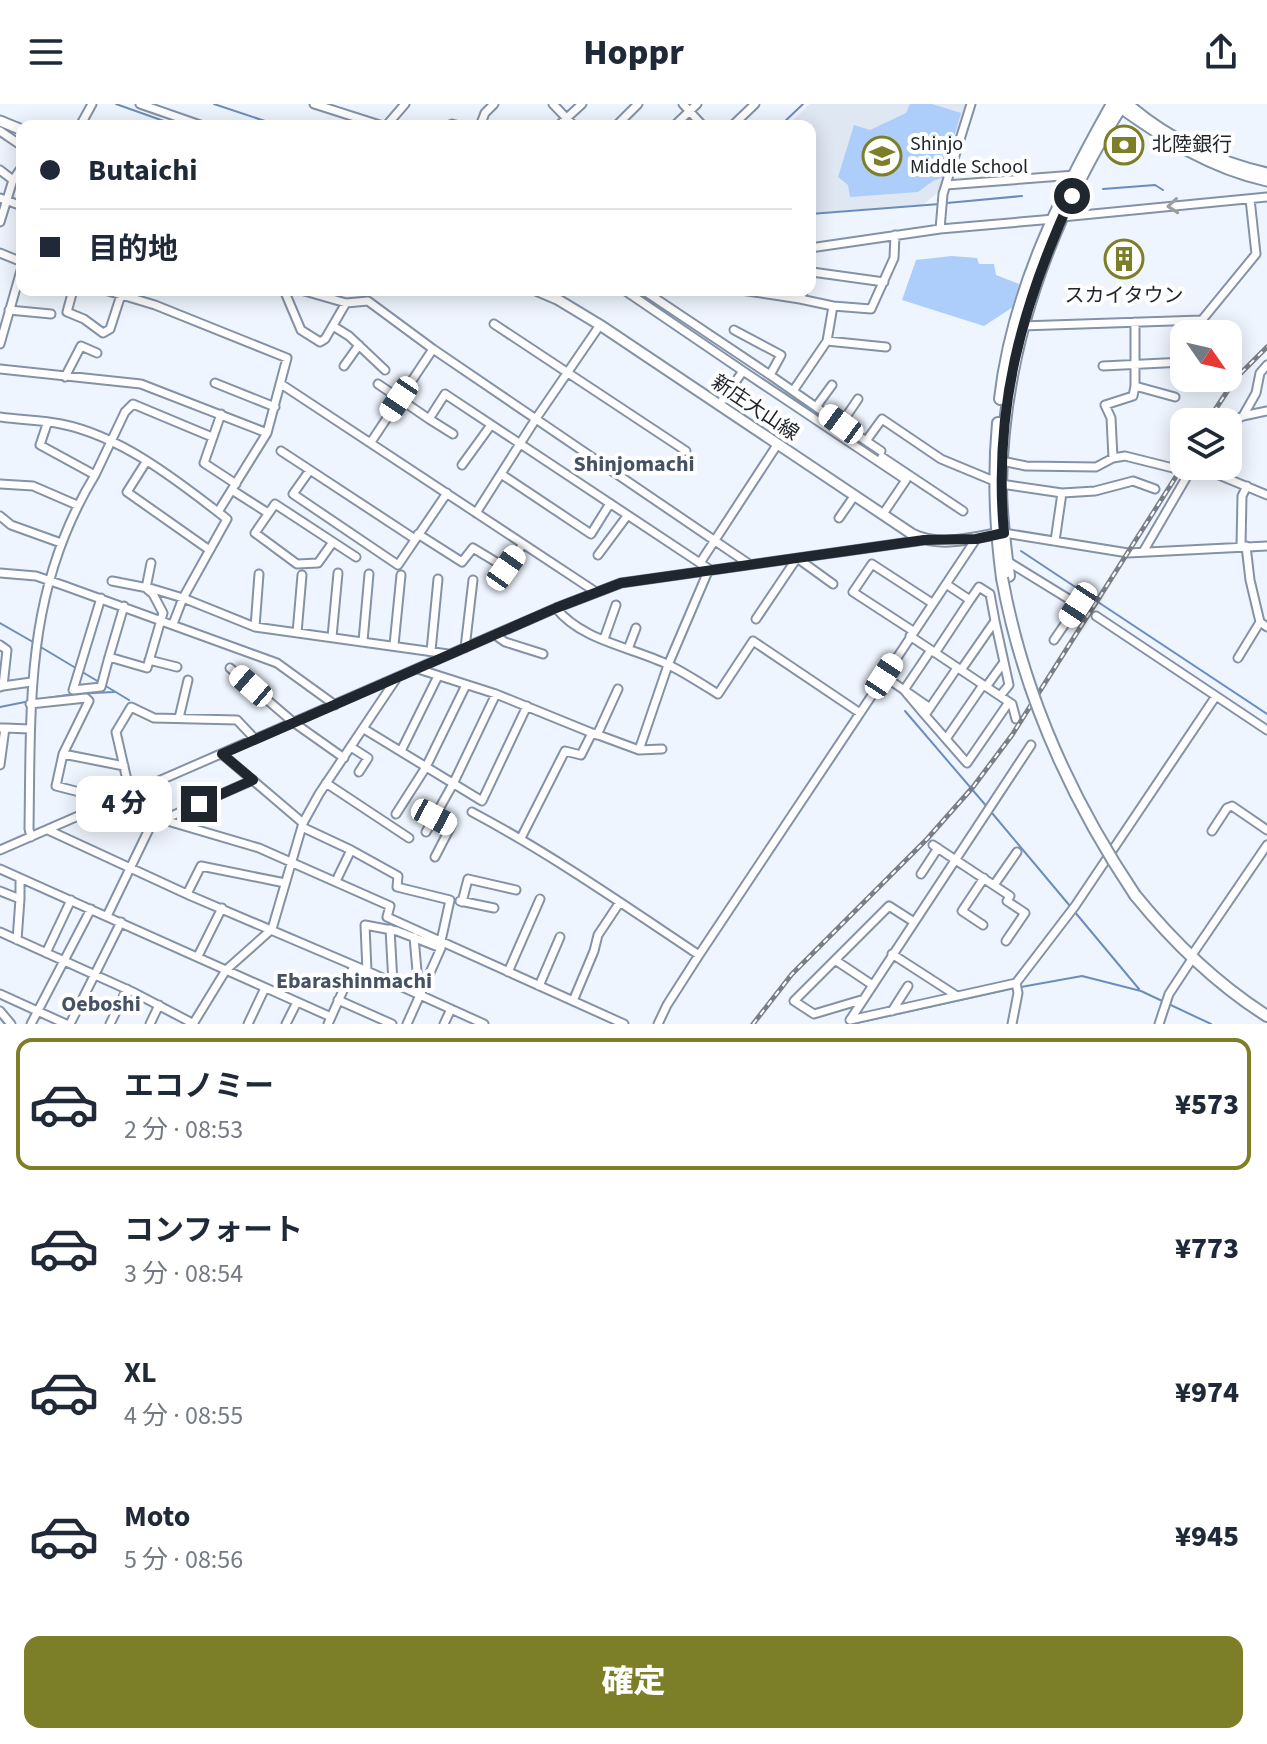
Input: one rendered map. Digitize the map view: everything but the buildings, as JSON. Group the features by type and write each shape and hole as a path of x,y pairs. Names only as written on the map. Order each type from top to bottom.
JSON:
{"highway":[{"path":"1120,105 1077,175 1058,218 1018,323 1003,379 997,483 1005,577 1021,662 1052,747 1099,836 1138,893 1193,955 1231,992 1267,1016"},
{"path":"997,483 1018,323"},
{"path":"1000,533 1007,561 1005,577"},
{"path":"1193,955 1267,1009"}],"main road":[{"path":"1120,105 1202,152 1267,173"},
{"path":"1120,105 1176,146 1203,160 1267,181"},
{"name":"新庄大山線","path":"550,296 600,325 924,540"},
{"path":"924,540 976,539 1000,533"}],"street":[{"path":"140,104 186,120"},
{"path":"314,104 366,120"},
{"path":"390,120 405,104"},
{"path":"482,120 494,104"},
{"path":"553,104 567,118"},
{"path":"565,120 582,104"},
{"path":"624,120 638,104"},
{"path":"683,104 698,120"},
{"path":"680,120 697,104"},
{"path":"738,120 755,104"},
{"path":"940,229 946,185 971,104"},
{"path":"0,170 13,180"},
{"path":"946,185 1077,175"},
{"path":"0,222 5,198 16,176"},
{"path":"0,190 5,198"},
{"path":"816,247 940,229 1267,197"},
{"path":"1018,323 1060,321 1066,325 1202,320 1256,254 1250,199"},
{"path":"780,296 833,306 871,309 894,258 895,235"},
{"path":"816,273 884,282"},
{"path":"0,344 16,286"},
{"path":"71,296 67,312 84,319 103,333 110,329 121,296"},
{"path":"124,296 187,317 287,358 267,433 218,512"},
{"path":"287,296 301,330 320,342 325,339 346,303"},
{"path":"322,296 346,303 368,301 433,349 749,564"},
{"path":"633,296 906,480 915,479"},
{"path":"652,296 866,441 963,511"},
{"path":"0,302 10,308 51,314"},
{"path":"793,391 827,341 833,306"},
{"path":"1113,458 1111,418 1105,405 1133,396 1135,322"},
{"path":"494,324 686,451"},
{"path":"476,513 600,325"},
{"path":"333,326 385,370"},
{"path":"734,330 781,355 770,375"},
{"path":"827,341 886,347"},
{"path":"344,366 359,345"},
{"path":"65,377 81,346 97,353"},
{"path":"371,442 433,349"},
{"path":"1103,366 1170,363"},
{"path":"1243,416 1256,393 1260,373 1267,365"},
{"path":"0,369 141,384 267,433"},
{"path":"719,405 743,371"},
{"path":"215,383 275,407"},
{"path":"281,384 596,592"},
{"path":"378,384 453,434"},
{"path":"816,407 832,385"},
{"path":"1135,386 1175,397"},
{"path":"429,419 445,394 709,569"},
{"path":"841,424 858,399"},
{"path":"31,837 30,704 36,639 48,580 77,505 125,412 133,404 212,437"},
{"path":"1243,416 1267,411"},
{"path":"221,414 204,463 268,513"},
{"path":"0,417 61,424 112,441 227,519 208,549 173,624"},
{"path":"866,441 882,419 941,459 965,472 997,483 1062,493 1095,491 1133,481 1155,489"},
{"path":"47,424 40,445 95,475"},
{"path":"462,465 491,425"},
{"path":"700,563 777,445"},
{"path":"281,451 416,537 462,562 473,548 506,568 523,544"},
{"path":"1002,461 1026,466 1096,467 1125,456 1170,465"},
{"path":"146,462 127,492 208,549"},
{"path":"310,470 293,494 398,565 447,493"},
{"path":"501,474 591,534 609,505"},
{"path":"883,514 906,480"},
{"path":"1143,552 1185,480"},
{"path":"1232,480 1267,495"},
{"path":"0,484 33,486 77,505"},
{"path":"1238,658 1263,625 1243,546 1242,496 1247,486"},
{"path":"1055,541 1062,493"},
{"path":"839,518 855,495"},
{"path":"333,542 318,563 297,564 255,533 275,504 356,557"},
{"path":"0,516 11,525 61,543"},
{"path":"598,555 627,516"},
{"path":"1000,533 1119,552 1267,546"},
{"path":"658,1024 699,955 976,539"},
{"path":"0,850 556,608 621,583 924,540"},
{"path":"876,548 876,557 853,592 933,652 1009,702 1016,719"},
{"path":"797,558 833,584"},
{"path":"756,619 797,558"},
{"path":"1007,561 1081,607 1054,640"},
{"path":"146,588 151,563"},
{"path":"872,564 932,603"},
{"path":"639,750 668,665 709,569"},
{"path":"0,573 36,576 277,663 335,705"},
{"path":"332,637 338,573"},
{"path":"255,627 259,574"},
{"path":"363,641 369,574"},
{"path":"297,633 302,575"},
{"path":"394,645 401,575"},
{"path":"431,651 438,579"},
{"path":"465,648 473,580"},
{"path":"112,581 183,598 255,627 450,654"},
{"path":"946,584 970,600"},
{"path":"904,690 979,587 990,594 1009,685 1000,696"},
{"path":"109,657 147,668 163,613 158,601 146,588"},
{"path":"101,598 73,690 101,687 124,606"},
{"path":"604,639 616,605"},
{"path":"556,608 566,621 668,665 718,694 753,641 860,713"},
{"path":"1096,616 1267,730"},
{"path":"927,711 995,621"},
{"path":"628,649 636,628"},
{"path":"495,635 505,642 543,654"},
{"path":"0,645 7,650 1,686 31,682"},
{"path":"149,660 177,667"},
{"path":"946,739 1004,662"},
{"path":"230,668 293,722 344,758"},
{"path":"418,669 496,694 639,750 662,749"},
{"path":"401,751 438,676"},
{"path":"884,676 927,711 967,763 1009,702"},
{"path":"0,932 127,989 194,1024 226,970 272,929 302,825 326,783 397,677"},
{"path":"179,718 188,680"},
{"path":"396,814 426,767 466,685"},
{"path":"521,838 565,751 581,755 618,689"},
{"path":"426,832 496,694"},
{"path":"849,1022 1016,983 1075,906 1216,696"},
{"path":"30,704 86,698 89,701 63,754 56,786 99,797 104,806"},
{"path":"364,729 482,801 527,706"},
{"path":"130,793 116,732 131,707 154,718 237,720 255,739"},
{"path":"0,765 2,728 30,729"},
{"path":"849,1022 871,984 1031,745"},
{"path":"351,747 368,758 359,772"},
{"path":"63,754 124,766"},
{"path":"222,754 302,825 398,876 397,887 494,908"},
{"path":"107,916 151,825 253,780"},
{"path":"326,783 409,838"},
{"path":"1212,831 1227,808 1232,806 1267,830"},
{"path":"472,812 521,838 699,955"},
{"path":"434,817 451,826 435,857"},
{"path":"164,820 230,838 291,861 390,906 387,917 442,944 624,1024"},
{"path":"47,830 484,1024"},
{"path":"1160,1020 1169,994 1267,845"},
{"path":"921,874 936,846 1010,896 1007,901 1025,913 1006,941"},
{"path":"336,881 351,850"},
{"path":"994,885 1017,852"},
{"path":"187,894 201,866 285,883"},
{"path":"0,869 198,956 329,1020 354,966"},
{"path":"17,940 20,878"},
{"path":"983,925 962,911 984,878"},
{"path":"462,902 468,879 516,890"},
{"path":"0,891 20,899"},
{"path":"508,972 540,899"},
{"path":"46,953 71,900"},
{"path":"407,1024 442,944 450,900"},
{"path":"573,1001 598,935 620,902"},
{"path":"861,1000 814,1014 794,1001 889,906 914,922"},
{"path":"198,956 222,908"},
{"path":"31,1024 91,909"},
{"path":"0,994 68,1024 121,922"},
{"path":"367,971 365,925 442,944"},
{"path":"390,929 393,983"},
{"path":"414,937 419,996"},
{"path":"539,986 560,937"},
{"path":"892,954 957,996"},
{"path":"835,960 871,984"},
{"path":"1012,1024 1018,993 1016,983"},
{"path":"892,1011 908,986"},
{"path":"248,1024 265,988"},
{"path":"110,1024 127,989"},
{"path":"338,1000 392,1024"},
{"path":"286,1024 297,1002"},
{"path":"150,1024 159,1005"},
{"path":"444,1024 451,1009"},
{"path":"0,1011 11,1024"}],"shaded area":[{"name":"Shinjo Middle School","path":"810,104 970,104 946,185 923,205 816,213 816,120 793,120"},
{"path":"910,104 932,104 961,113 942,178 918,192 850,197 848,185 838,177 854,125 870,130 906,113"},
{"path":"952,256 977,258 979,264 994,264 996,275 1019,284 1013,307 984,326 902,300 916,260"}],"waterway":[{"path":"116,104 161,120"},
{"path":"214,104 262,120"},
{"path":"786,120 803,104"},
{"path":"1103,189 1155,185 1163,190"},
{"path":"947,203 1022,196"},
{"path":"816,214 940,204"},
{"path":"1021,551 1267,714"},
{"path":"0,623 33,642"},
{"path":"39,646 99,682"},
{"path":"104,685 129,700"},
{"path":"36,700 114,692"},
{"path":"0,707 30,701"},
{"path":"905,711 988,808"},
{"path":"992,813 1070,906"},
{"path":"1074,911 1139,989"},
{"path":"1021,987 1082,976 1141,991 1211,1024"},
{"path":"852,1024 1015,988"},
{"path":"0,1018 5,1024"}],"railway":[{"path":"1216,408 1236,378 1267,347"},
{"path":"753,1024 792,974 927,839 973,787 1012,735 1174,480"}],"place":[{"name":"北陸銀行","path":"1124,145"},
{"name":"Shinjo Middle School","path":"882,156"},
{"name":"スカイタウン","path":"1124,259"}],"district":[{"name":"Shinjomachi","path":"634,464"},
{"name":"Ebarashinmachi","path":"354,981"},
{"name":"Oeboshi","path":"101,1004"}],"route":[{"path":"199,804 253,780 222,754 556,608 621,583 924,540 976,539 1004,533 1002,461 1013,361 1029,298 1072,196"}]}
